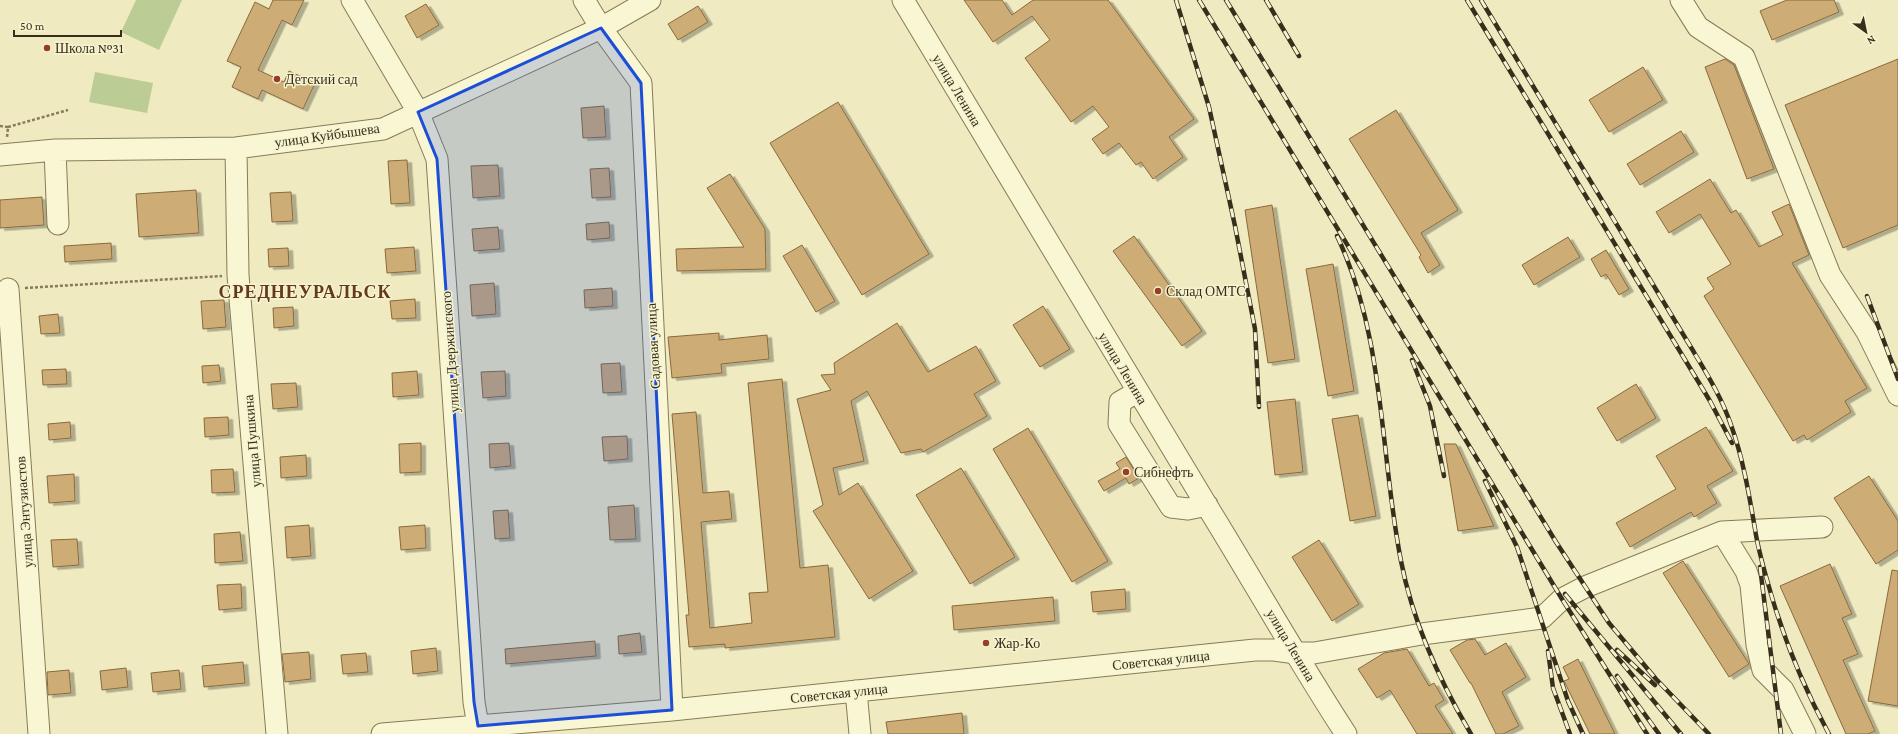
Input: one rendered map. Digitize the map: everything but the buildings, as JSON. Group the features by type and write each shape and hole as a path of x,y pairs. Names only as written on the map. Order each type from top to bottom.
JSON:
{"street":[{"name":"улица Дзержинского","path":"352,0 418,112 437,159 474,702 478,726"},
{"name":"Садовая улица","path":"584,0 601,28 641,82 672,710"},
{"name":"улица Куйбышева","path":"0,155 54,150 236,148 383,129 601,28 650,0"},
{"name":"улица Ленина","path":"903,0 1137,392 1346,734"},
{"path":"1681,0 1698,28 1744,57 1830,275 1868,332 1898,395"},
{"name":"улица Пушкина","path":"236,148 238,275 278,734"},
{"path":"54,150 58,224"},
{"name":"улица Энтузиастов","path":"8,289 39,734"},
{"path":"1137,392 1120,402 1119,424 1171,507 1188,510 1207,505"},
{"name":"Советская улица","path":"382,734 672,710 1255,650 1274,650 1296,653 1330,651 1422,634 1542,618 1562,599 1572,593 1722,532 1822,527"},
{"path":"1722,532 1746,570 1751,585 1756,644 1764,670 1784,690 1805,734"},
{"path":"856,691 860,734"}],"path":[{"path":"8,127 68,110"},
{"path":"8,289 238,275"}],"highlighted area":[{"path":"601,28 641,83 672,710 478,726 474,702 437,159 418,112"}],"green space":[{"path":"136,0 182,0 159,50 121,32"},
{"path":"95,72 153,83 147,113 89,102"}],"railway":[{"path":"1176,0 1209,107 1235,226 1255,329 1259,407"},
{"path":"1199,0 1562,599 1647,734"},
{"path":"1226,0 1556,542 1609,623 1656,679 1709,734"},
{"path":"1266,0 1299,56"},
{"path":"1467,0 1710,401 1732,443"},
{"path":"1481,0 1714,386 1731,425 1739,450 1748,489 1756,537 1766,578 1777,612 1796,666 1829,734"},
{"path":"1337,236 1353,274 1373,355 1394,521 1401,561 1412,607 1438,672 1471,734"},
{"path":"1867,296 1898,379"},
{"path":"1412,360 1430,406 1444,476"},
{"path":"1485,481 1517,547 1568,701 1583,734"},
{"path":"1760,567 1781,734"},
{"path":"1565,594 1681,734"},
{"path":"1617,650 1655,685"},
{"path":"1548,651 1553,688 1570,734"},
{"path":"1617,676 1659,734"}],"place":[{"name":"Школа №31","path":"47,48"},
{"name":"Детский сад","path":"277,79"},
{"name":"Склад ОМТС","path":"1158,291"},
{"name":"Сибнефть","path":"1126,472"},
{"name":"Жар-Ко","path":"986,643"}],"district":[{"name":"СРЕДНЕУРАЛЬСК","path":"305,292"}]}
